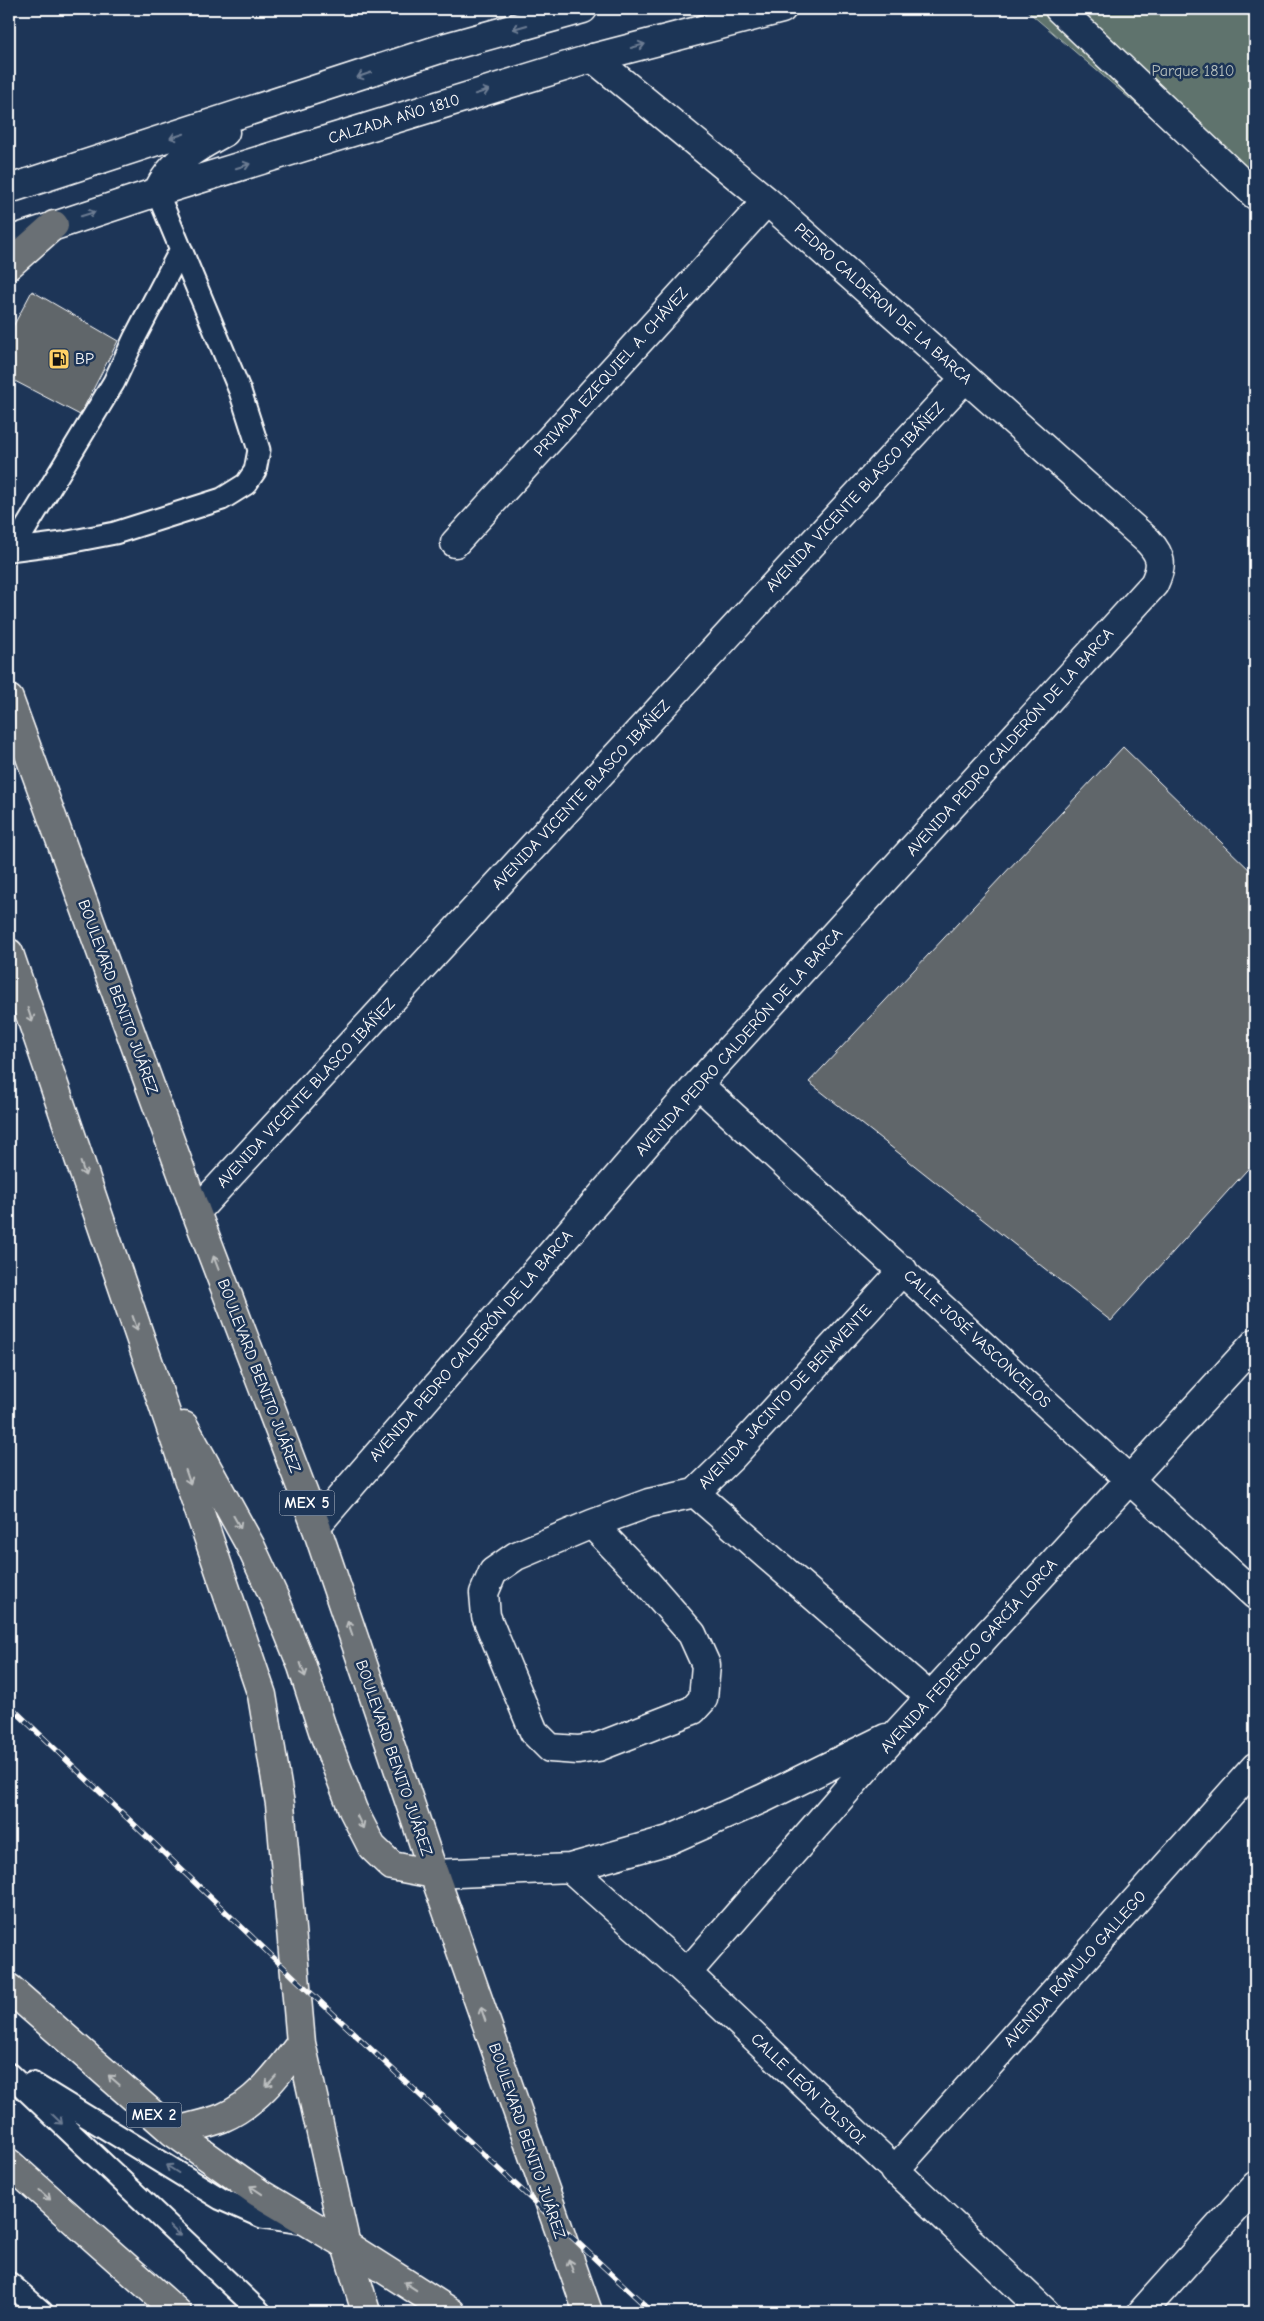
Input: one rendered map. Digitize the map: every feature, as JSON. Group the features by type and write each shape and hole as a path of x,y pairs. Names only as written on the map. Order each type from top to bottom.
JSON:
{"main road":[{"path":"9,265 54,225"},
{"name":"BOULEVARD BENITO JUÁREZ","path":"9,699 196,1212 316,1526 434,1874 588,2312"},
{"path":"9,952 262,1695 280,1804 301,2043 346,2244 366,2312"},
{"path":"147,1356 250,1545 299,1658 353,1810 372,1847 392,1866 434,1874"},
{"name":"MEX 2","path":"9,1988 173,2132 259,2192 346,2244 451,2312"},
{"path":"173,2132 223,2118 246,2103 269,2085 301,2043"},
{"path":"9,2163 176,2312"}],"street":[{"path":"9,189 280,103 443,48 583,9"},
{"name":"CALZADA AÑO 1810","path":"9,241 157,192 593,58 782,9"},
{"path":"1058,9 1255,195"},
{"name":"PEDRO CALDERON DE LA BARCA","path":"593,58 767,201 1148,541 1158,552 1161,561"},
{"path":"157,192 166,175 176,163 201,145 280,103"},
{"name":"PRIVADA EZEQUIEL A. CHÁVEZ","path":"455,543 767,201"},
{"name":"AVENIDA VICENTE BLASCO IBÁÑEZ","path":"196,1212 966,378"},
{"name":"AVENIDA PEDRO CALDERÓN DE LA BARCA","path":"316,1526 698,1084 1154,584 1161,561"},
{"name":"CALLE JOSÉ VASCONCELOS","path":"698,1084 904,1270 1255,1595"},
{"name":"AVENIDA JACINTO DE BENAVENTE","path":"904,1270 731,1458 695,1493 930,1698"},
{"name":"AVENIDA FEDERICO GARCÍA LORCA","path":"687,1974 897,1733 1255,1343"},
{"path":"592,1524 637,1571 692,1634 706,1665 703,1699 693,1710 598,1747 578,1750 550,1748 534,1732 486,1616 484,1593 492,1572 516,1556 592,1524 649,1503 695,1493"},
{"path":"434,1874 570,1868 668,1840 764,1798 897,1733"},
{"name":"AVENIDA RÓMULO GALLEGO","path":"894,2171 1255,1767"},
{"name":"CALLE LEÓN TOLSTOI","path":"570,1868 687,1974 1045,2312"},
{"path":"1142,2312 1255,2186"}],"lane":[{"path":"11,550 62,543 115,532 222,499 246,484 255,471 259,450 240,390 157,192"},
{"path":"11,550 114,382 135,337 181,250"},
{"path":"9,2069 221,2199 262,2217 313,2224"},
{"path":"9,2074 260,2312"},
{"path":"9,2283 42,2312"}],"green space":[{"name":"Parque 1810","path":"1025,9 1255,9 1255,206"}],"building":[{"name":"BP","path":"32,291 118,341 80,415 9,378 9,334"},
{"path":"1123,747 1255,875 1255,1161 1111,1321 809,1082"}],"railway":[{"path":"9,1705 297,1980 652,2312"}],"place":[{"name":"BP","path":"59,359"}]}
